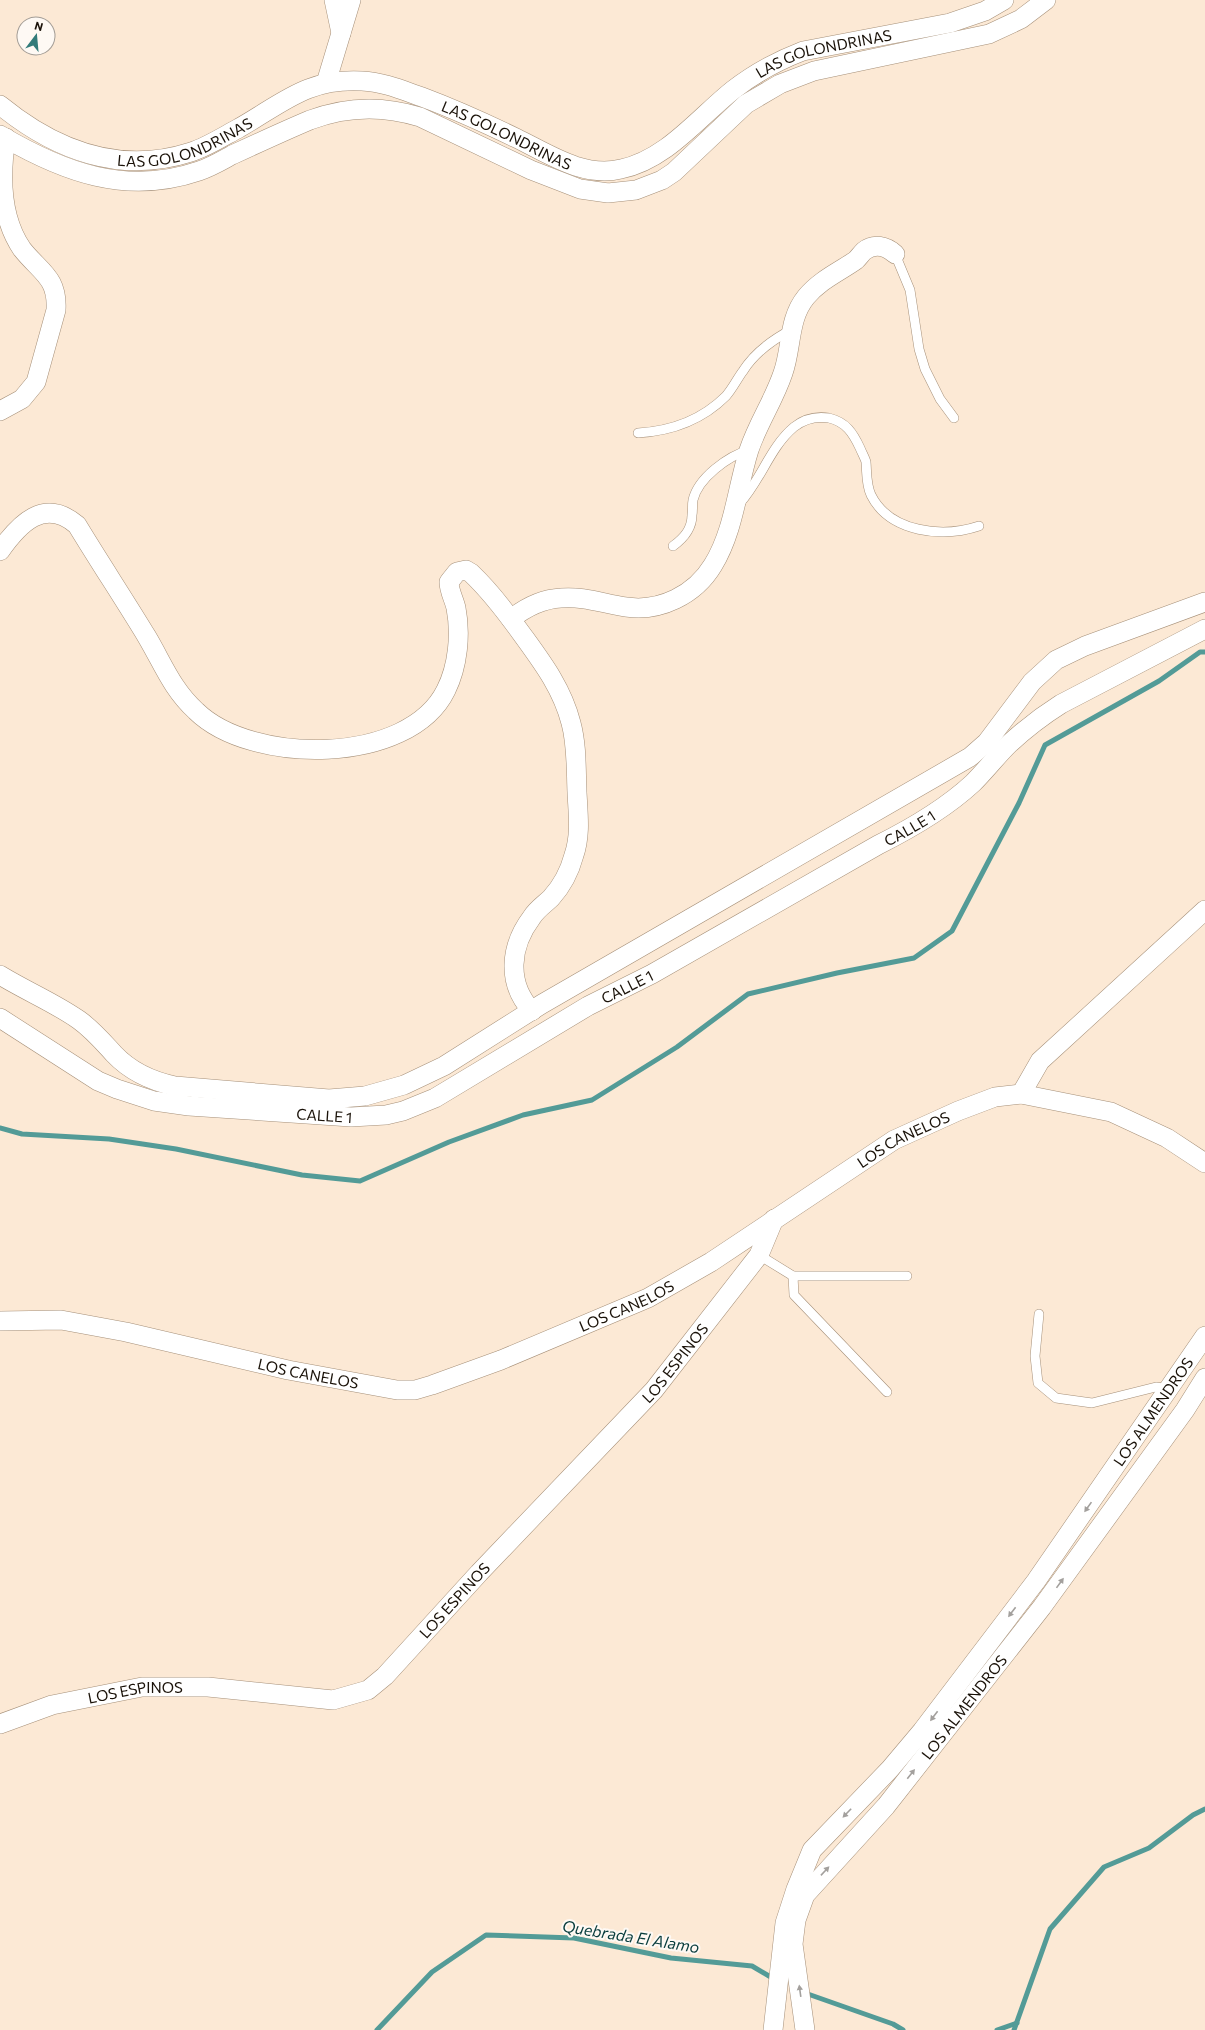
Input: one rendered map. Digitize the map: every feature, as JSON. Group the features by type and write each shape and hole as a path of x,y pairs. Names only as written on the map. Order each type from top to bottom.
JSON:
{"street":[{"path":"334,0 341,34"},
{"path":"326,83 351,0"},
{"name":"LAS GOLONDRINAS","path":"0,105 37,133 70,148 106,157 152,159 193,152 238,129 301,90 326,83 362,81 400,89 462,112 572,165 590,170 608,171 633,166 665,149 749,78 785,58 803,51 956,22 985,11 1004,0"},
{"path":"0,411 22,399 36,382 54,318 57,301 52,283 47,274 22,249 11,232 4,214 1,201 0,171 3,137 39,156 79,172 113,180 148,182 166,180 200,171 326,114 349,109 376,108 420,117 531,170 580,189 608,193 622,192 650,186 674,172 746,104 780,84 814,71 989,34 1021,19 1046,0"},
{"path":"511,619 538,603 560,598 583,598 627,607 640,608 664,604 675,600 697,585 714,564 734,510 749,450 783,373 788,357 794,320 802,303 824,280 858,258 869,248 880,246 886,247 895,254"},
{"path":"0,552 20,526 33,516 49,513 57,514 71,520 77,525 130,609 169,678 189,704 208,722 235,737 265,744 328,749 360,746 379,741 406,730 425,718 434,709 444,693 455,662 457,647 457,617 449,586 450,578 461,570 471,573 511,619 547,668 566,705 575,744 579,813 578,838 569,870 552,898 532,916 519,940 516,952 514,970 516,986 520,995 532,1011"},
{"path":"0,975 79,1020 124,1063 146,1077 175,1086 329,1099 366,1096 404,1085 444,1066 532,1011 970,757 987,742 1032,682 1061,658 1085,646 1205,602"},
{"name":"CALLE 1","path":"0,1018 98,1080 117,1090 154,1101 189,1106 351,1117 374,1116 403,1111 440,1096 588,1006 652,974 929,817 967,788 1008,746 1042,716 1061,704 1205,629"},
{"path":"1021,1094 1040,1062 1205,910"},
{"name":"LOS CANELOS","path":"0,1321 60,1320 126,1332 296,1371 397,1390 415,1390 500,1360 648,1298 711,1262 894,1140 958,1111 995,1097 1021,1094 1111,1112 1166,1138 1205,1163"},
{"name":"LOS ESPINOS","path":"0,1724 52,1705 142,1687 208,1687 333,1700 368,1690 385,1676 479,1573 654,1390 759,1255 774,1219"},
{"name":"LOS ALMENDROS","path":"805,2030 793,1944 795,1908 812,1850 890,1769 922,1731 1036,1581 1205,1336"},
{"name":"LOS ALMENDROS","path":"773,2030 785,1923 805,1895 886,1806 1042,1607 1184,1410 1205,1378"},
{"path":"1102,1487 1122,1496"}],"lane":[{"path":"895,254 910,290 919,349 925,369 940,399 954,418"},
{"path":"638,433 665,430 691,421 704,414 726,396 751,360 761,349 792,330"},
{"path":"734,510 745,497 776,447 789,432 795,426 809,419 824,418 841,423 853,434 866,462 865,473 871,495 877,504 890,517 907,526 932,532 956,532 979,526"},
{"path":"673,546 688,530 692,515 693,499 700,485 729,458 749,450"},
{"path":"759,1255 793,1276 907,1276"},
{"path":"793,1276 794,1295 887,1392"},
{"path":"1039,1314 1035,1356 1038,1383 1056,1398 1092,1403 1156,1387 1169,1389"}],"waterway":[{"path":"0,1128 22,1134 109,1139 176,1149 302,1175 360,1181 449,1142 523,1115 592,1100 677,1047 748,994 837,973 914,958 952,931 1019,803 1045,745 1159,681 1200,652 1205,652"},
{"path":"1014,2030 1050,1929 1104,1867 1149,1848 1193,1815 1205,1809"},
{"name":"Quebrada El Alamo","path":"377,2030 432,1972 486,1935 574,1938 671,1958 752,1966 774,1979"},
{"name":"Quebrada El Alamo","path":"805,1993 893,2024 903,2030"},
{"name":"Quebrada El Alamo","path":"997,2030 1017,2023"}]}
